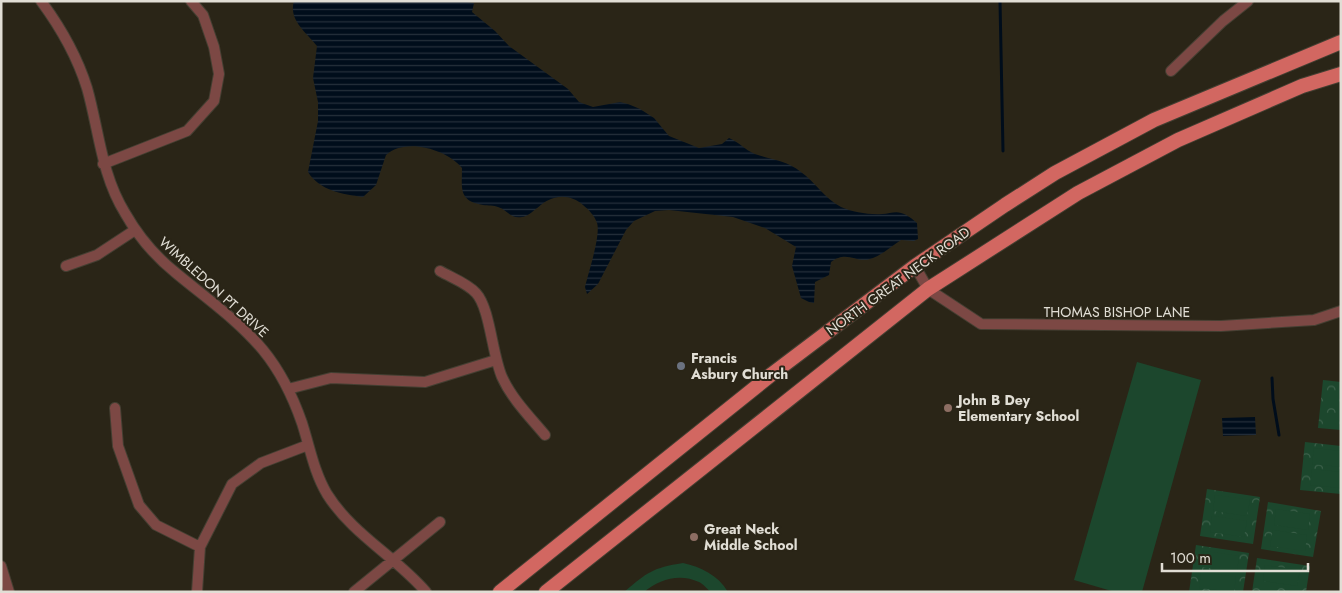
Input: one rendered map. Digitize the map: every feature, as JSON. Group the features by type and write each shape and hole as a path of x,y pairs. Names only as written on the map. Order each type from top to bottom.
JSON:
{"main road":[{"name":"NORTH GREAT NECK ROAD","path":"500,592 772,374 915,266 1055,173 1154,120 1341,42"},
{"name":"NORTH GREAT NECK ROAD","path":"546,592 928,289 1078,192 1178,140 1302,86 1341,74"}],"street":[{"name":"WIMBLEDON PT DRIVE","path":"41,1 60,27 79,66 87,89 103,164 112,189 135,230 157,256 251,336 274,365 288,389 302,424 320,481 339,511 426,592"},
{"path":"103,164 187,131 214,101 219,74 214,47 203,15 191,1"},
{"path":"1171,72 1223,21 1248,1"},
{"path":"66,266 98,255 135,230"},
{"name":"THOMAS BISHOP LANE","path":"915,266 928,289 980,324 989,325 1221,326 1314,320 1341,311"},
{"path":"440,271 469,287 482,301 496,360 503,378 513,396 545,435"},
{"path":"288,389 332,378 425,382 496,360"},
{"path":"115,408 118,446 139,505 156,526 200,547"},
{"path":"197,592 200,547 232,484 261,463 308,445"},
{"path":"354,592 440,522"},
{"path":"1,566 9,592"}],"green space":[{"path":"1137,362 1201,380 1142,592 1115,592 1074,580"},
{"path":"1323,380 1341,382 1341,430 1318,428"},
{"path":"1305,442 1341,446 1341,494 1300,490"},
{"path":"1314,448 1341,451 1341,467 1312,464"},
{"path":"1312,469 1341,472 1341,488 1310,485"},
{"path":"1207,489 1260,497 1253,544 1200,536"},
{"path":"1215,495 1250,500 1247,516 1213,511"},
{"path":"1268,502 1321,511 1313,557 1261,549"},
{"path":"1276,509 1310,514 1308,530 1274,525"},
{"path":"1212,516 1247,521 1244,537 1210,532"},
{"path":"1273,530 1307,535 1305,551 1270,546"},
{"path":"1196,545 1249,553 1243,592 1189,592"},
{"path":"1204,551 1239,556 1237,572 1202,567"},
{"path":"1257,558 1310,566 1306,592 1252,592"},
{"path":"683,563 714,576 728,592 712,592 692,579 677,578 663,581 644,592 624,592 657,569"},
{"path":"1265,565 1300,570 1297,586 1263,581"},
{"path":"1201,572 1236,577 1234,592 1199,588"}],"water":[{"path":"294,1 460,1 474,3 472,12 495,31 509,46 568,89 579,102 593,107 620,102 628,104 654,118 669,136 699,148 722,144 729,138 755,154 795,168 806,176 830,200 841,207 867,214 896,212 910,217 917,223 918,239 914,241 901,240 867,260 848,257 837,258 831,262 829,275 815,282 814,303 801,298 792,266 796,247 765,228 733,217 669,210 655,211 634,221 626,230 598,284 587,294 585,287 596,245 598,229 595,218 580,203 573,199 566,197 554,198 545,202 526,216 512,216 496,206 483,205 469,200 463,193 462,168 455,161 436,151 414,146 394,150 386,155 376,185 363,197 332,190 319,184 313,178 308,172 318,121 318,102 313,78 317,46 296,20 293,8"},
{"path":"1255,417 1256,435 1223,436 1222,418"}],"waterway":[{"path":"1000,1 1003,151"},
{"path":"1272,378 1273,399 1279,435"}],"place":[{"name":"Francis Asbury Church","path":"681,366"},
{"name":"John B Dey Elementary School","path":"948,408"},
{"name":"Great Neck Middle School","path":"694,537"}]}
